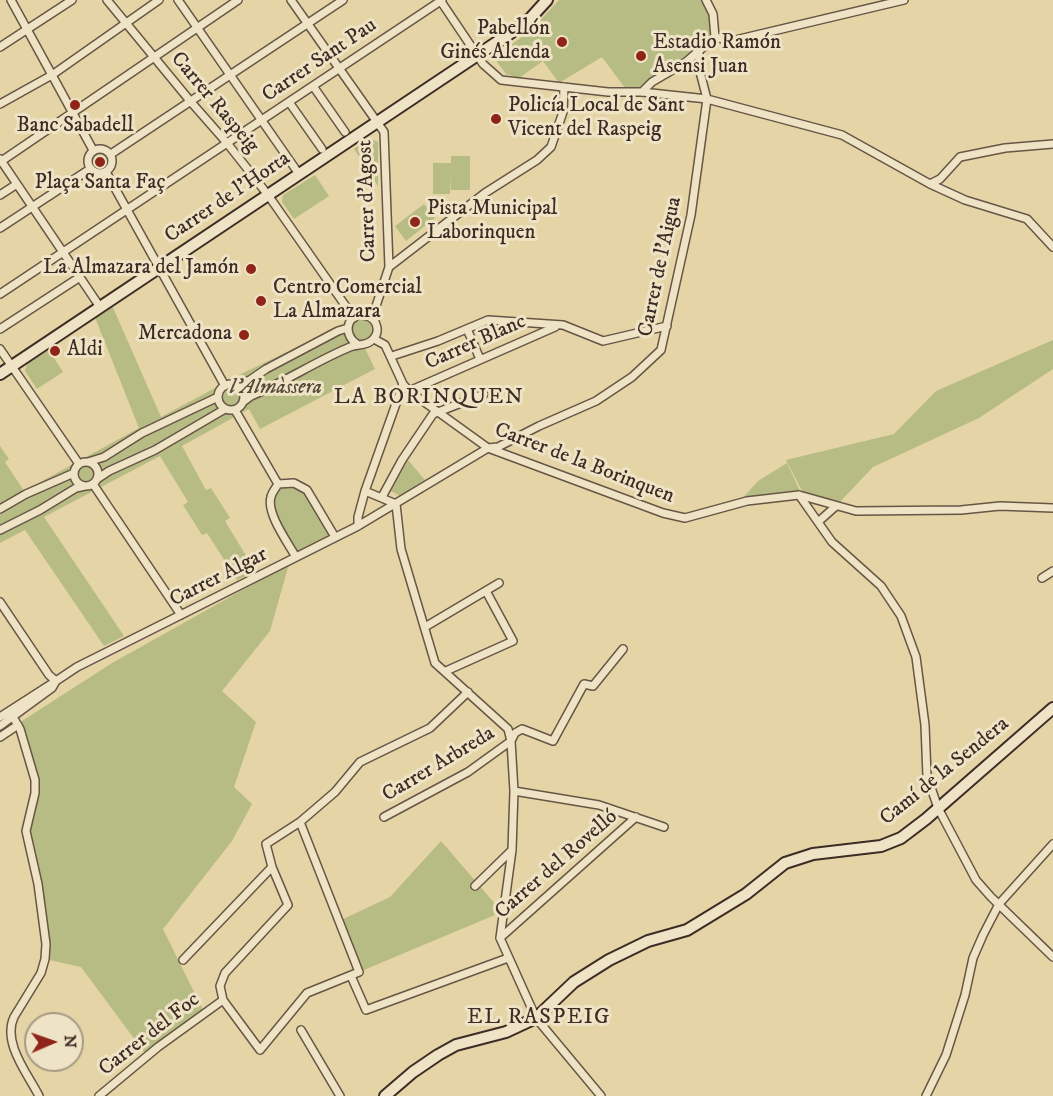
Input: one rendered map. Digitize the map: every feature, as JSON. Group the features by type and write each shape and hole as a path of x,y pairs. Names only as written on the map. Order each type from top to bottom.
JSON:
{"street":[{"path":"11,0 93,150"},
{"path":"0,47 72,0"},
{"name":"Carrer Raspeig","path":"107,0 227,142 268,195 354,318"},
{"path":"0,104 52,75 159,0"},
{"path":"178,0 299,174"},
{"path":"100,307 1,161 238,0"},
{"name":"Carrer d'Agost","path":"291,0 384,132 389,267 372,318"},
{"path":"111,154 343,0"},
{"path":"441,0 478,56 501,80 608,92 642,92 707,99 842,135 930,184 965,200 1027,219 1053,248"},
{"name":"Carrer Sant Pau","path":"0,294 441,0"},
{"name":"Carrer de l'Horta","path":"0,374 528,22 547,0"},
{"path":"706,0 713,14 715,38"},
{"path":"715,38 731,41 904,0"},
{"path":"642,92 652,82 699,52 715,38"},
{"path":"699,52 699,69 707,99"},
{"path":"313,86 345,132"},
{"path":"389,267 485,193 537,160 551,147 563,112 564,87"},
{"name":"Carrer de l'Aigua","path":"396,504 488,448 498,447 596,401 632,377 661,351 691,215 707,99"},
{"path":"289,102 322,149"},
{"path":"930,184 940,179 960,157 1005,148 1053,144"},
{"path":"101,148 111,154 111,166 106,172 97,173 90,169 88,159 93,150 101,148"},
{"path":"0,228 90,169"},
{"path":"106,172 225,386"},
{"path":"0,195 17,184"},
{"path":"0,328 80,277"},
{"path":"225,409 218,397 225,386 250,380 338,330 348,328 354,318 364,315 372,318 377,329 374,339 364,345 352,340 348,328"},
{"path":"392,356 488,320 563,325 603,341 667,326"},
{"name":"Carrer Blanc","path":"409,390 556,326"},
{"path":"467,329 480,359"},
{"name":"Carrer de la Borinquen","path":"374,339 385,345 403,384 409,390 488,448 663,513 685,518 747,501 800,495"},
{"path":"235,410 251,396 357,344"},
{"path":"0,350 79,464"},
{"path":"358,526 358,517 366,491 403,384"},
{"path":"235,385 242,389 243,402"},
{"path":"382,497 402,460 433,414 439,414 484,394"},
{"path":"0,509 36,489 74,473 79,464 96,461 148,430 218,397"},
{"path":"0,530 40,510 76,488 91,483 109,471 155,450 225,409 235,410"},
{"path":"235,410 278,484"},
{"path":"88,462 97,470 91,483"},
{"path":"74,473 79,483 91,483"},
{"path":"91,483 181,615"},
{"path":"278,484 294,483 307,490 335,537"},
{"path":"278,484 271,495 270,506 296,557"},
{"path":"366,491 396,504 401,549 435,663 508,729 512,741 514,791 512,850 500,938 536,1018 601,1096"},
{"path":"800,495 856,511 961,510 1000,506 1053,508"},
{"path":"800,495 832,542 881,586 901,616 916,657 925,725 927,776 938,808 976,880 1053,957"},
{"name":"Carrer Algar","path":"0,717 77,668 358,526 396,504"},
{"path":"818,522 836,506"},
{"path":"1042,578 1053,571"},
{"path":"425,627 499,583"},
{"path":"446,671 513,641 486,591"},
{"path":"0,602 49,675 56,681"},
{"name":"Carrer Arbreda","path":"384,817 468,772 512,741 515,734 522,729 553,741 584,684 593,686 623,650"},
{"name":"Carrer Algar","path":"0,726 52,688 56,681"},
{"path":"300,822 359,972 307,993 260,1050 223,1000 220,986 225,973 288,905 272,867 266,844 300,822 335,792 360,762 430,728 468,692"},
{"name":"Camí de la Sendera","path":"385,1096 412,1072 456,1045 506,1032 536,1018 574,982 609,960 648,941 687,930 746,894 785,863 813,854 888,844 908,833 1053,708"},
{"path":"13,717 32,764 35,780 26,831 41,901 45,952 41,973 14,1017 10,1025 10,1035 15,1050 39,1096"},
{"path":"0,737 18,725"},
{"path":"514,791 599,805 664,827"},
{"name":"Carrer del Rovelló","path":"500,938 636,818"},
{"path":"926,1096 946,1054 974,958 999,904 1053,844"},
{"path":"475,886 512,850"},
{"name":"Carrer del Foc","path":"183,960 272,867"},
{"path":"351,976 366,1010 508,958"},
{"name":"Carrer del Foc","path":"99,1096 158,1047 223,1000"},
{"path":"301,1030 340,1096"}],"green space":[{"path":"559,0 706,0 713,14 715,37 642,92 628,92 602,57 559,83 543,61 519,78 506,74 494,58 532,29"},
{"path":"370,138 378,142 378,186 354,149"},
{"path":"100,153 106,156 109,162 106,168 100,171 94,168 91,162 94,156"},
{"path":"451,156 470,156 470,190 451,190 451,176 450,194 433,194 433,163 451,163"},
{"path":"315,175 329,196 294,219 282,202 283,195"},
{"name":"Pista Municipal Laborinquen","path":"424,204 435,218 406,241 395,226"},
{"name":"l'Almàssera","path":"111,303 161,417 243,373 356,319 364,318 371,324 372,334 362,342 375,369 260,429 249,409 182,446 206,490 211,488 230,518 225,521 256,572 237,580 207,533 202,535 183,505 188,502 160,456 44,517 124,636 104,646 25,530 0,543 0,446 9,459 5,462 24,491 139,428 94,315"},
{"path":"1053,340 1053,369 979,418 873,467 836,506 802,491 786,460 894,434 936,391"},
{"path":"49,350 63,372 37,389 25,371 27,364"},
{"path":"408,460 425,480 400,496 391,491"},
{"path":"787,463 800,491 740,501 758,481"},
{"path":"286,482 307,490 335,537 296,557 277,523 271,495 278,484"},
{"path":"289,564 270,631 222,691 256,722 234,787 252,804 232,841 163,929 203,1010 147,1056 81,967 45,959 38,884 26,831 40,782 22,721 112,663"},
{"path":"441,841 502,912 359,972 339,921 390,897"}],"place":[{"name":"Pabellón Ginés Alenda","path":"562,42"},
{"name":"Estadio Ramón Asensi Juan","path":"641,56"},
{"name":"Banc Sabadell","path":"75,105"},
{"name":"Policía Local de Sant Vicent del Raspeig","path":"496,119"},
{"name":"Plaça Santa Faç","path":"100,162"},
{"name":"Pista Municipal Laborinquen","path":"415,222"},
{"name":"La Almazara del Jamón","path":"251,269"},
{"name":"Centro Comercial La Almazara","path":"261,301"},
{"name":"Mercadona","path":"244,335"},
{"name":"Aldi","path":"55,351"}],"district":[{"name":"LA BORINQUEN","path":"429,398"},
{"name":"EL RASPEIG","path":"539,1018"}]}
